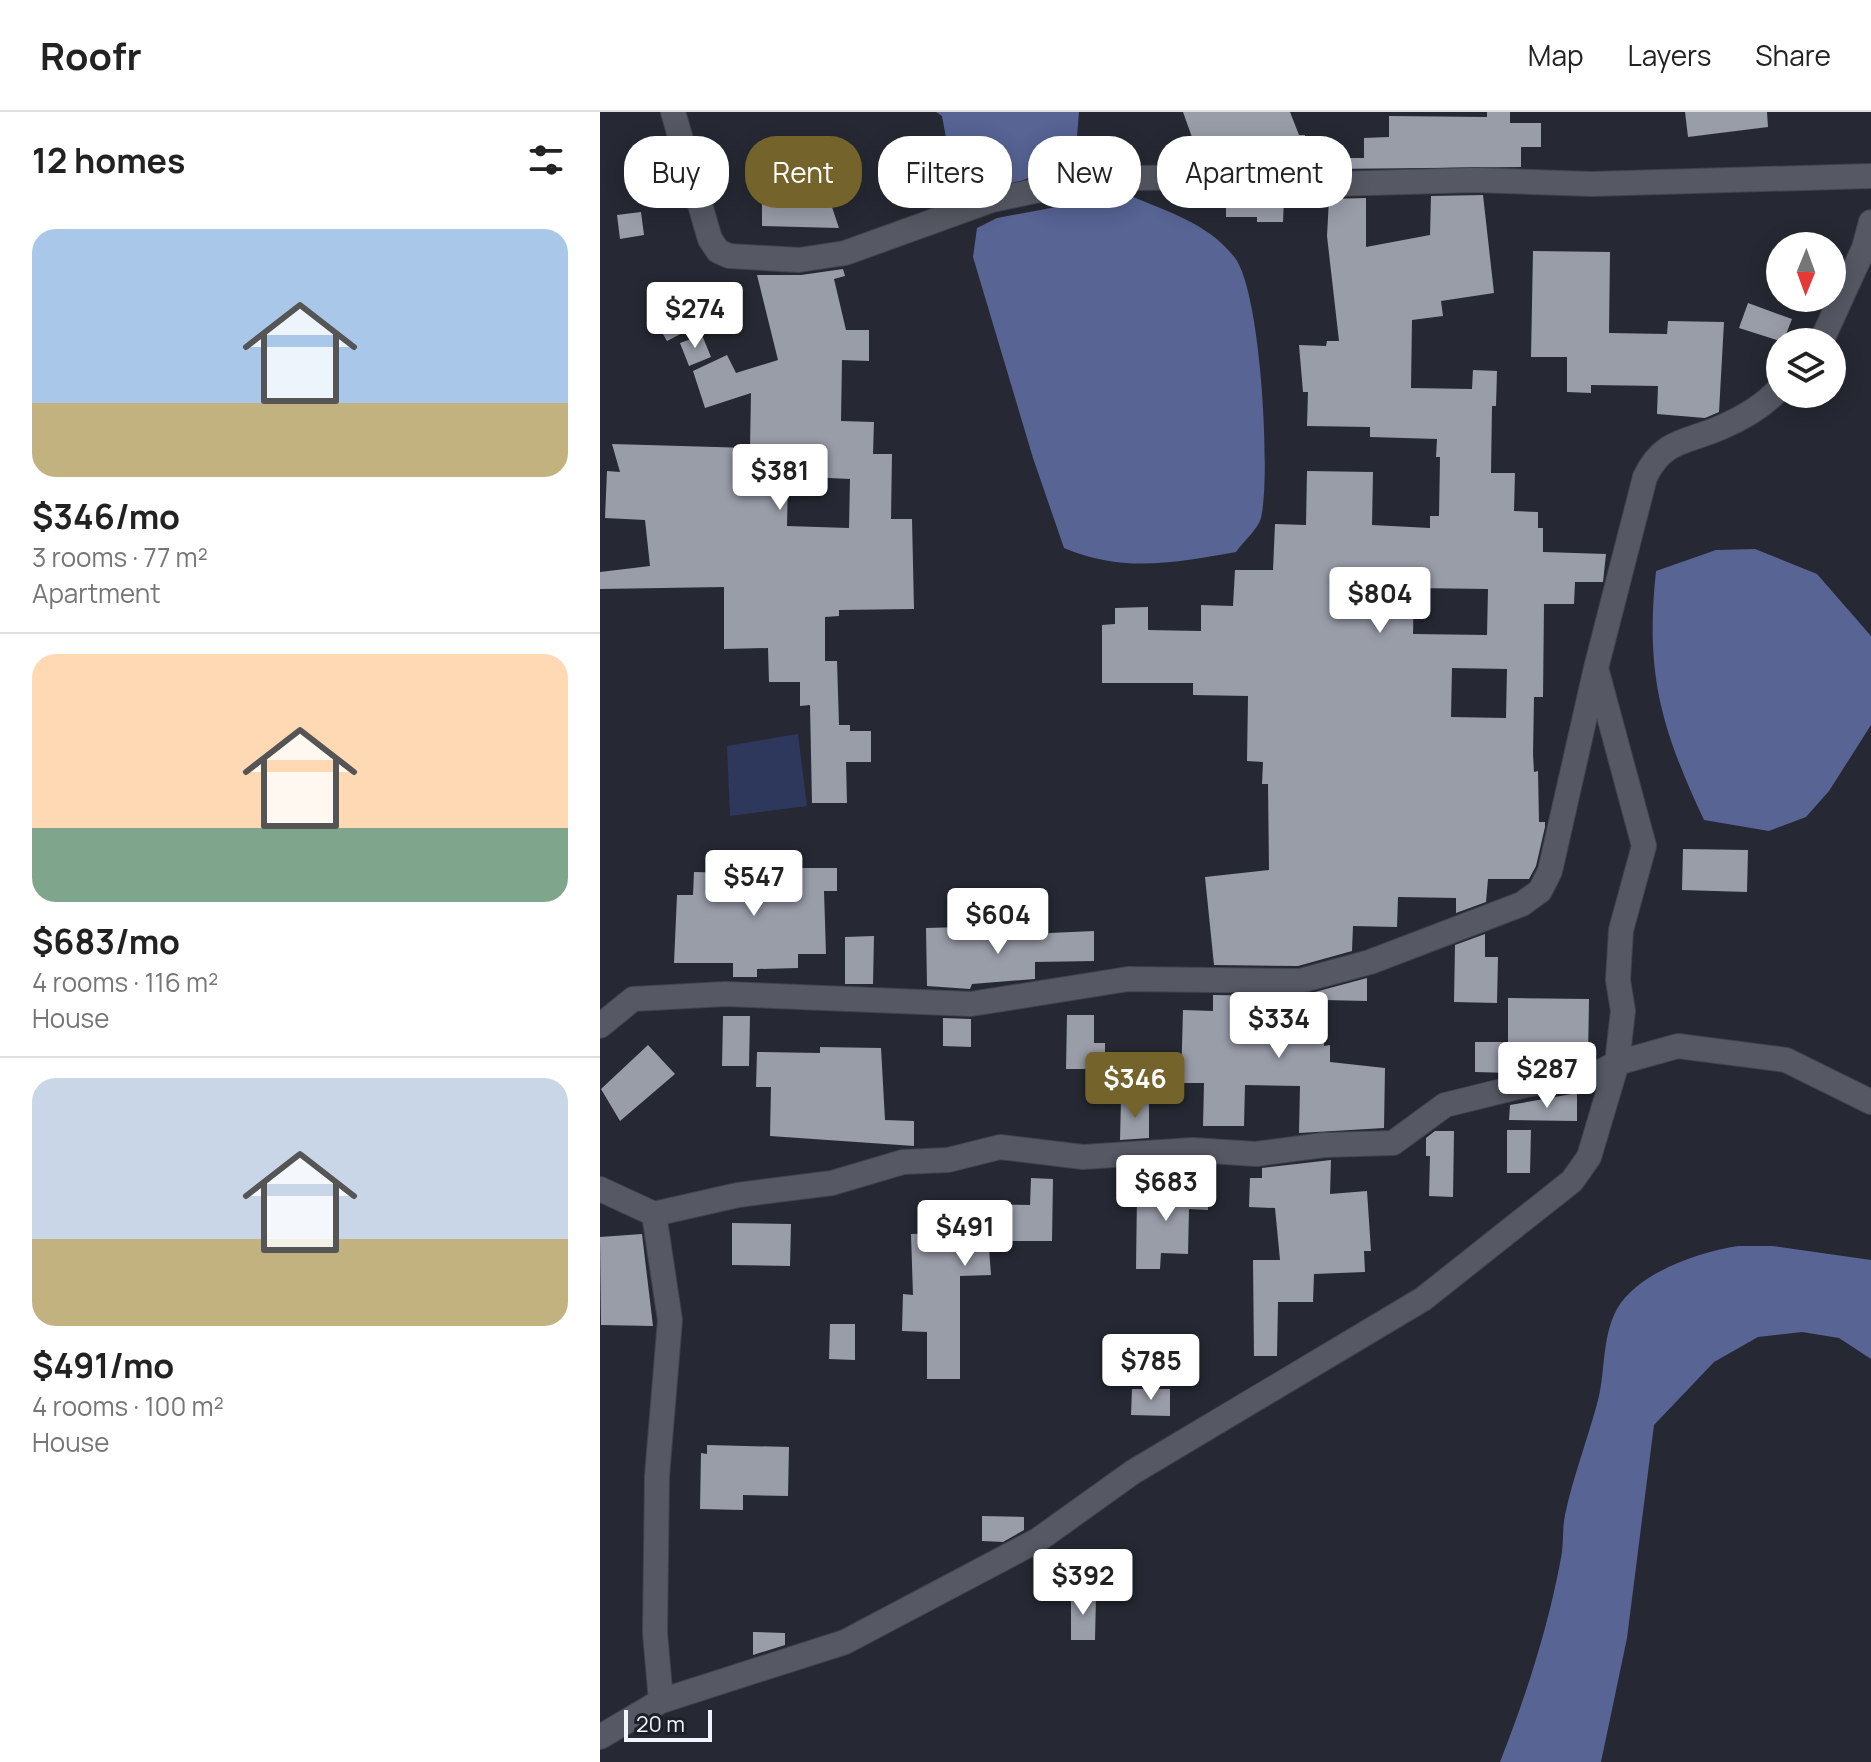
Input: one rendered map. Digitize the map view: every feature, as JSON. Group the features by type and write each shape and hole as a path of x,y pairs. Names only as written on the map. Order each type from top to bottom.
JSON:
{"street":[{"path":"673,112 710,239 718,251 729,256 799,260 845,253 992,200 1104,180 1236,177 1299,185 1475,180 1592,184 1781,176 1871,176"},
{"path":"1827,328 1864,248 1871,222"},
{"path":"600,1026 633,999 725,994 971,1004 1128,979 1300,981 1370,962 1522,904 1540,891 1550,871 1563,826 1596,668 1645,477 1653,460 1673,443 1721,428 1766,404"},
{"path":"600,1737 661,1701 845,1642 1038,1540 1133,1472 1423,1299 1572,1181 1589,1157 1617,1063 1623,1011 1618,980 1621,930 1644,846 1596,668"},
{"path":"600,1189 654,1214 738,1195 832,1183 903,1162 948,1160 1000,1147 1083,1157 1193,1150 1256,1154 1324,1145 1393,1143 1445,1105 1526,1085 1594,1075 1617,1063 1678,1046 1730,1050 1786,1060 1871,1102"},
{"path":"654,1214 670,1320 657,1476 655,1633 661,1701"}],"shaded area":[{"path":"936,112 1079,112 1077,136 1028,136 1028,178 1012,183 1012,136 946,136 942,116"},
{"path":"1141,200 1199,227 1235,258 1244,277 1257,344 1265,464 1261,518 1236,552 1149,564 1107,561 1064,548 1033,458 973,257 977,228 997,218 1051,208 1141,208"},
{"path":"1755,549 1817,574 1871,636 1871,725 1829,791 1806,817 1769,831 1704,820 1667,728 1655,671 1653,640 1656,571 1716,550"},
{"path":"798,734 807,806 730,816 727,746"},
{"path":"1738,1246 1773,1246 1871,1260 1871,1359 1839,1338 1802,1332 1758,1337 1714,1362 1654,1425 1627,1638 1601,1762 1500,1762 1550,1610 1562,1553 1565,1515 1597,1404 1608,1332 1617,1309 1639,1284 1654,1274 1706,1253"}],"building":[{"path":"1183,112 1290,112 1299,135 1305,135 1305,136 1192,136"},
{"path":"1487,112 1510,112 1510,123 1541,123 1541,147 1521,147 1521,167 1352,169 1352,158 1364,158 1364,138 1389,137 1389,116 1487,117"},
{"path":"1685,112 1767,112 1768,127 1688,137"},
{"path":"1483,195 1494,293 1441,301 1443,316 1412,320 1411,388 1472,389 1473,370 1497,371 1496,406 1492,406 1491,473 1515,473 1514,511 1538,512 1538,528 1543,528 1543,552 1606,554 1603,582 1575,582 1574,604 1544,604 1543,697 1534,697 1533,754 1534,772 1538,771 1539,822 1545,822 1545,827 1536,866 1529,879 1488,879 1486,902 1456,913 1456,898 1398,897 1397,927 1353,926 1352,951 1298,966 1214,965 1205,877 1269,870 1268,784 1262,784 1263,762 1247,761 1248,696 1193,695 1193,683 1102,683 1102,625 1115,624 1115,608 1148,607 1148,630 1201,631 1201,605 1233,606 1235,570 1273,570 1275,524 1306,525 1307,471 1373,472 1372,525 1430,528 1430,516 1439,516 1440,457 1436,457 1437,439 1370,437 1370,427 1307,426 1308,392 1303,392 1299,345 1326,346 1327,341 1339,341 1327,236 1329,208 1352,208 1352,198 1366,198 1366,247 1430,235 1431,196","holes":["1414,588 1488,589 1487,635 1413,634","1452,668 1507,669 1506,718 1451,717"]},
{"path":"762,208 832,208 839,228 762,226"},
{"path":"1226,208 1284,208 1283,222 1257,222 1257,217 1226,217"},
{"path":"641,212 644,235 620,239 617,215"},
{"path":"1533,251 1610,252 1609,333 1667,334 1668,321 1724,322 1719,412 1705,418 1657,414 1658,386 1591,385 1591,393 1567,392 1567,357 1531,357"},
{"path":"843,269 845,276 834,279 846,330 869,330 869,361 842,360 841,421 874,422 873,454 892,454 891,519 912,519 914,609 839,610 839,616 825,617 825,661 837,661 839,725 850,725 850,731 871,731 871,762 846,762 847,803 812,803 810,705 800,706 800,682 769,682 768,648 724,649 724,587 600,589 600,572 650,566 645,520 605,518 607,471 620,472 612,444 750,448 751,393 705,408 693,371 727,355 736,373 778,360 757,275 801,275","holes":["788,476 850,479 849,528 787,526"]},
{"path":"672,298 688,330 667,341 649,310"},
{"path":"1748,303 1792,319 1788,328 1766,328 1766,337 1739,328"},
{"path":"702,335 711,357 689,366 680,343"},
{"path":"1683,849 1748,850 1747,892 1682,890"},
{"path":"735,868 837,868 837,891 824,891 826,954 798,954 798,968 757,969 757,977 733,977 733,963 674,963 677,895 693,895 694,872 735,873"},
{"path":"962,927 962,937 1094,931 1094,961 1035,962 1035,979 972,984 970,989 927,986 926,928"},
{"path":"1485,934 1485,957 1498,957 1497,1003 1454,1002 1455,945"},
{"path":"874,936 873,984 845,984 845,937"},
{"path":"1367,978 1367,1001 1324,1000 1324,1046 1330,1045 1330,1062 1385,1068 1384,1128 1299,1133 1300,1086 1245,1085 1244,1126 1203,1126 1204,1083 1181,1083 1183,1010 1213,1011 1213,995 1300,996"},
{"path":"1508,998 1589,999 1588,1061 1510,1073 1475,1072 1475,1042 1508,1042"},
{"path":"1067,1015 1094,1015 1094,1043 1105,1043 1105,1069 1066,1069"},
{"path":"723,1016 750,1016 749,1066 722,1066"},
{"path":"943,1018 971,1019 971,1047 943,1046"},
{"path":"648,1045 675,1074 620,1121 601,1089"},
{"path":"820,1047 881,1048 885,1120 914,1121 914,1146 770,1136 771,1087 756,1087 757,1052 820,1053"},
{"path":"1577,1093 1577,1121 1509,1120 1510,1105"},
{"path":"1121,1100 1149,1100 1149,1138 1120,1140"},
{"path":"1507,1130 1531,1130 1530,1173 1507,1173"},
{"path":"1435,1131 1454,1131 1453,1197 1429,1196 1430,1156 1426,1156 1426,1138"},
{"path":"1331,1160 1330,1194 1367,1191 1371,1251 1364,1251 1365,1272 1314,1274 1313,1302 1278,1302 1277,1356 1254,1356 1253,1260 1280,1260 1275,1208 1249,1207 1250,1178 1262,1178 1262,1168"},
{"path":"1031,1178 1053,1179 1052,1241 1003,1241 1003,1248 989,1248 991,1275 960,1276 960,1379 927,1379 927,1332 902,1331 903,1294 913,1295 911,1234 951,1233 950,1204 1030,1205"},
{"path":"1168,1186 1208,1186 1208,1210 1189,1209 1188,1254 1161,1253 1160,1269 1136,1269 1137,1193 1168,1194"},
{"path":"732,1223 791,1224 790,1266 732,1265"},
{"path":"642,1234 653,1326 601,1325 600,1237"},
{"path":"830,1324 855,1324 855,1360 829,1359"},
{"path":"1132,1389 1170,1389 1170,1416 1131,1415"},
{"path":"707,1445 789,1447 788,1496 743,1495 743,1510 700,1509 701,1453 707,1454"},
{"path":"982,1516 1024,1517 1024,1530 1003,1542 982,1541"},
{"path":"1071,1594 1096,1595 1095,1640 1071,1640"},
{"path":"753,1632 785,1633 785,1645 753,1655"}]}
